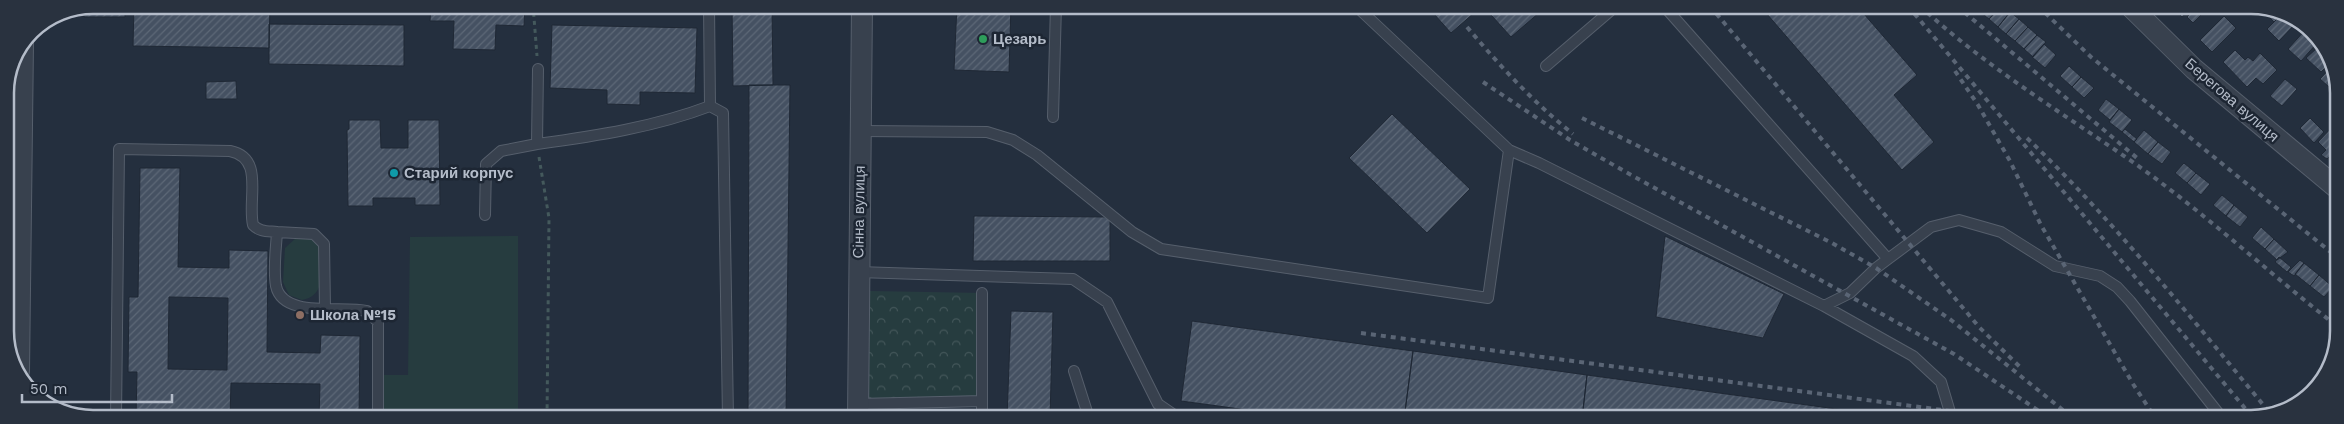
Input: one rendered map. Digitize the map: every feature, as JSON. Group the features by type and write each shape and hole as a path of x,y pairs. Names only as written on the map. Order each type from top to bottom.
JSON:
{"street":[{"name":"Сінна вулиця","path":"858,410 862,14"},
{"name":"Берегова вулиця","path":"2138,14 2194,69 2330,182"},
{"path":"14,233 22,58"},
{"path":"14,277 17,353"}],"lane":[{"path":"708,14 710,106"},
{"path":"1053,117 1056,14"},
{"path":"1364,14 1509,150 1824,306 1918,360 1941,382 1949,410"},
{"path":"1546,66 1607,14"},
{"path":"1671,14 1888,259"},
{"path":"537,144 538,69"},
{"path":"485,215 486,164 501,151 599,135 681,117 710,106 723,113 728,410"},
{"path":"860,131 987,132 1013,140 1037,155 1132,232 1161,249 1488,298 1509,150"},
{"path":"116,410 119,149 239,152 251,165 253,225 258,230 314,234 324,244 325,308"},
{"path":"1824,306 1850,293 1888,259 1931,227 1959,220 2001,232 2055,266 2100,276 2117,287 2216,410"},
{"path":"276,232 276,280 280,296 294,306 367,311 378,322 378,410"},
{"path":"858,272 1073,279 1107,302 1158,404 1167,410"},
{"path":"982,292 982,410"},
{"path":"1074,371 1086,410"},
{"path":"870,410 982,401"}],"path":[{"path":"534,14 538,69"},
{"path":"537,144 549,218 547,410"}],"green space":[{"path":"518,236 518,410 380,410 380,375 408,375 410,237"},
{"path":"296,238 310,238 320,248 322,272 319,287 316,293 302,300 289,295 283,282 285,248"},
{"path":"869,291 982,293 982,401 868,403"}],"building":[{"path":"125,14 125,17 84,17 84,15"},
{"path":"134,14 270,14 269,48 133,46"},
{"path":"430,14 525,14 524,26 496,25 495,50 453,49 454,21 430,21"},
{"path":"732,14 772,14 773,85 733,86"},
{"name":"Цезарь","path":"957,14 1011,14 1009,72 954,70"},
{"path":"1434,14 1473,14 1451,33"},
{"path":"1490,14 1538,14 1511,37"},
{"path":"1767,14 1864,14 1917,75 1894,95 1934,142 1902,170"},
{"path":"1983,14 1994,14 1989,19"},
{"path":"1994,14 2008,14 1998,27 1989,19"},
{"path":"2008,14 2013,14 2019,19 2006,34 1998,27"},
{"path":"2190,14 2202,14 2193,23 2187,17"},
{"path":"2224,16 2236,28 2212,52 2200,40"},
{"path":"2268,16 2276,18 2277,19 2274,22"},
{"path":"2019,19 2028,27 2015,41 2006,34"},
{"path":"2277,19 2293,26 2279,41 2267,29"},
{"path":"269,24 404,25 404,66 269,64"},
{"path":"552,25 697,28 695,93 640,92 640,105 607,104 607,90 550,88"},
{"path":"2028,27 2037,35 2024,49 2015,41"},
{"path":"2303,33 2315,46 2301,61 2288,49"},
{"path":"2037,35 2046,42 2033,57 2024,49"},
{"path":"2044,44 2056,55 2045,68 2032,57"},
{"path":"2317,48 2326,67 2321,72 2306,58"},
{"path":"2235,50 2245,60 2248,57 2253,61 2260,53 2277,70 2263,84 2256,78 2247,87 2223,62"},
{"path":"2069,66 2081,77 2072,87 2060,76"},
{"path":"2327,71 2330,88 2320,79"},
{"path":"2081,77 2094,88 2084,98 2072,87"},
{"path":"2285,79 2297,89 2282,106 2270,96"},
{"path":"236,81 237,99 206,99 206,82"},
{"path":"749,85 790,85 786,410 748,410"},
{"path":"2106,99 2119,109 2110,120 2098,110"},
{"path":"2119,109 2132,120 2122,132 2109,122"},
{"path":"1392,114 1470,189 1427,233 1349,158"},
{"path":"2310,118 2324,132 2314,143 2300,128"},
{"name":"Старий корпус","path":"349,120 380,120 381,148 408,148 408,120 439,120 440,205 415,205 415,198 373,198 373,206 348,206 347,130 349,129"},
{"path":"2125,129 2137,139 2134,142 2122,132"},
{"path":"2330,129 2330,156 2327,159 2321,155 2326,150 2318,142"},
{"path":"2144,130 2158,142 2148,154 2134,142"},
{"path":"2158,142 2171,152 2162,164 2148,154"},
{"path":"2184,163 2196,173 2187,183 2175,173"},
{"path":"140,168 180,168 178,267 229,268 229,250 268,251 267,352 320,353 321,335 360,336 359,410 319,410 320,384 231,383 230,410 136,410 137,372 128,372 129,297 138,297","holes":["169,297 228,298 227,370 168,369"]},
{"path":"2196,173 2210,184 2201,195 2187,183"},
{"path":"2222,195 2234,205 2226,216 2213,205"},
{"path":"2234,205 2248,217 2240,227 2226,216"},
{"path":"974,216 1110,217 1110,261 973,261"},
{"path":"2261,227 2274,239 2265,249 2252,238"},
{"path":"1665,236 1784,294 1763,338 1656,317"},
{"path":"2274,239 2288,252 2277,260 2265,249"},
{"path":"2279,257 2291,267 2287,272 2275,262"},
{"path":"2300,260 2304,263 2294,276 2288,272"},
{"path":"2304,263 2319,275 2310,286 2295,274"},
{"path":"2319,275 2330,284 2330,290 2324,297 2310,286"},
{"path":"1011,311 1053,312 1050,410 1007,410"},
{"path":"1192,321 1413,351 1405,410 1248,410 1181,401"},
{"path":"1413,351 1587,375 1583,410 1405,410"},
{"path":"1587,375 1844,410 1583,410"}],"railway":[{"path":"1717,14 1979,327 2021,368"},
{"path":"1915,14 2246,410"},
{"path":"1929,14 1998,70 2163,184 2330,320"},
{"path":"1966,14 2137,158"},
{"path":"2046,14 2091,57 2330,251"},
{"path":"1467,27 1517,83 1573,134"},
{"path":"1955,71 1978,105 2010,161 2041,225 2133,384 2150,410"},
{"path":"1483,82 1570,140 1954,354 2038,410"},
{"path":"1582,118 1832,243 1876,268 1951,320 2063,410"},
{"path":"2027,138 2060,170 2122,237 2267,409"},
{"path":"1361,333 1942,410"}],"place":[{"name":"Цезарь","path":"983,39"},
{"name":"Старий корпус","path":"394,173"},
{"name":"Школа №15","path":"300,315"}]}
